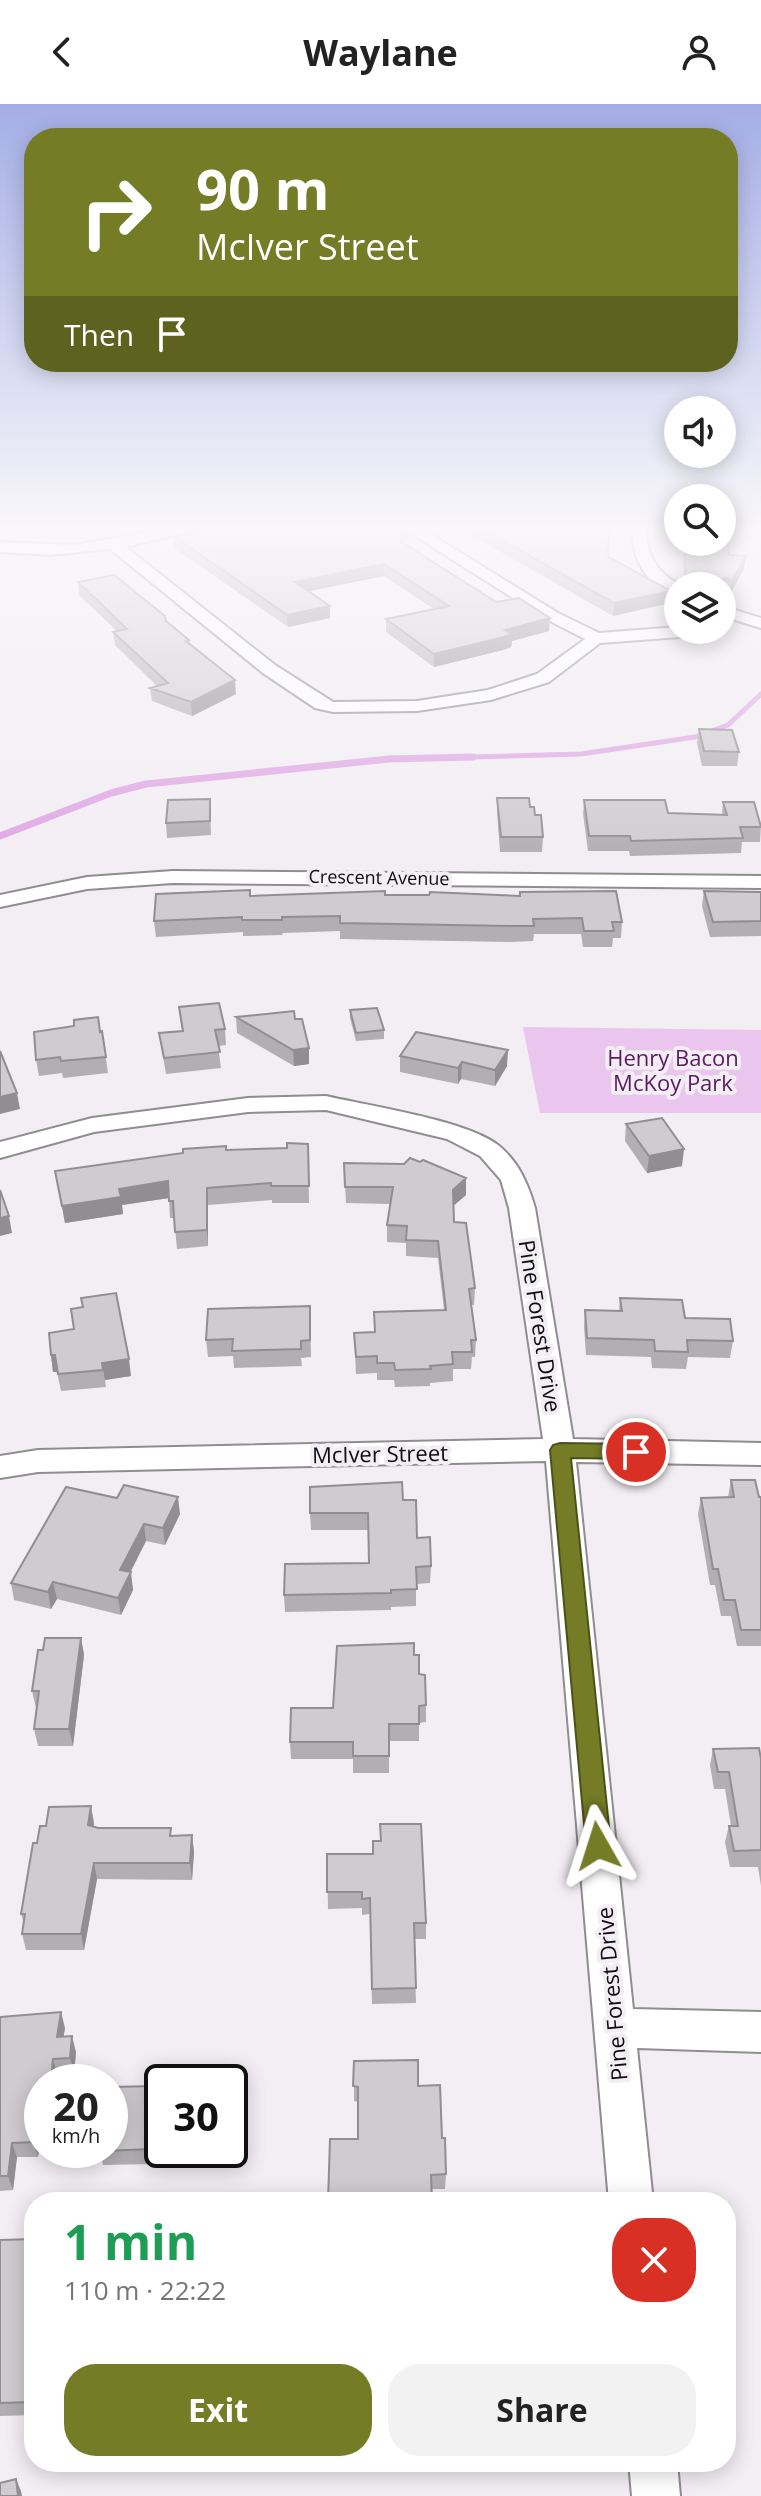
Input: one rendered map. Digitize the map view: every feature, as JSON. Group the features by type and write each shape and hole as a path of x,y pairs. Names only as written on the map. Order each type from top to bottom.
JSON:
{"street":[{"path":"231,639 321,704 333,707 417,706 467,700 511,690 543,678 595,639"},
{"name":"Crescent Avenue","path":"0,901 87,883 173,877 761,882"},
{"name":"Pine Forest Drive","path":"0,1150 92,1125 291,1102 351,1107 456,1134 489,1151 505,1166 518,1193 560,1450 630,2192"},
{"name":"McIver Street","path":"0,1467 38,1461 560,1450 761,1454"},
{"path":"616,2028 761,2032"},
{"path":"654,2472 656,2496"}],"green space":[{"name":"Henry Bacon McKoy Park","path":"523,1027 761,1030 761,1113 540,1113"}],"building":[{"path":"120,639 187,639 186,641 235,680 191,702 150,688 168,683"},
{"path":"413,639 497,639 434,654"},
{"path":"699,729 732,730 739,752 704,751"},
{"path":"497,798 529,798 535,815 541,815 543,837 501,837"},
{"path":"210,799 210,821 166,823 168,800"},
{"path":"584,800 665,800 668,813 727,815 723,802 754,802 761,827 740,827 743,838 631,841 630,836 589,836"},
{"path":"250,890 250,896 385,891 385,895 429,895 430,892 520,896 520,892 616,891 622,922 612,922 614,931 584,931 582,918 533,919 534,926 340,923 340,916 282,917 282,920 242,920 242,917 154,921 156,894"},
{"path":"704,891 761,892 761,921 713,922"},
{"path":"219,1003 225,1029 215,1030 220,1052 164,1058 159,1033 183,1031 179,1007"},
{"path":"377,1008 384,1030 356,1033 350,1010"},
{"path":"294,1011 295,1019 302,1019 309,1048 293,1050 236,1017"},
{"path":"98,1017 106,1057 36,1060 34,1032 74,1026 74,1020"},
{"path":"416,1032 508,1050 495,1070 462,1062 458,1068 400,1056"},
{"path":"0,1051 17,1093 0,1097"},
{"path":"662,1118 684,1149 649,1156 626,1124"},
{"path":"287,1143 308,1144 309,1186 271,1186 271,1183 207,1188 207,1230 175,1232 168,1181 119,1189 121,1197 62,1206 55,1171 183,1153 183,1149 226,1146 226,1150 287,1148"},
{"path":"410,1158 420,1162 423,1160 466,1178 453,1190 454,1222 466,1223 475,1288 469,1289 476,1340 471,1340 472,1352 452,1352 453,1364 430,1366 431,1369 395,1370 394,1363 377,1363 377,1356 356,1357 354,1333 375,1332 374,1312 446,1310 438,1241 406,1240 407,1226 387,1225 393,1187 345,1187 344,1163 404,1164"},
{"path":"0,1190 9,1216 0,1218"},
{"path":"116,1293 129,1359 102,1363 103,1370 58,1374 55,1355 51,1355 49,1333 74,1329 71,1309 83,1307 81,1298"},
{"path":"620,1298 682,1300 685,1318 730,1319 733,1341 687,1340 688,1352 655,1351 654,1340 587,1338 585,1310 622,1311"},
{"path":"310,1306 310,1340 301,1341 301,1349 232,1351 233,1339 206,1340 208,1309"},
{"path":"731,1480 755,1480 761,1497 761,1630 741,1630 735,1600 724,1600 718,1569 713,1569 701,1498 734,1497"},
{"path":"402,1482 403,1500 416,1500 417,1538 430,1537 431,1566 416,1567 417,1589 391,1590 391,1593 284,1595 285,1564 369,1563 368,1513 310,1513 310,1487"},
{"path":"124,1485 178,1497 163,1528 144,1524 120,1570 131,1572 118,1598 53,1582 48,1592 11,1583 66,1487 117,1498"},
{"path":"45,1638 81,1638 69,1729 34,1729 39,1691 32,1691 38,1650 43,1650"},
{"path":"414,1643 414,1655 419,1655 419,1674 425,1675 426,1705 419,1706 419,1724 389,1724 389,1756 353,1756 353,1742 290,1742 291,1708 333,1708 337,1646"},
{"path":"759,1748 761,1850 734,1851 729,1826 738,1826 729,1772 718,1772 713,1749"},
{"path":"91,1806 88,1825 98,1828 171,1828 170,1836 192,1835 190,1863 94,1863 81,1934 22,1934 25,1914 21,1914 33,1843 37,1843 40,1826 46,1826 49,1807"},
{"path":"380,1824 421,1824 426,1923 414,1923 416,1988 372,1989 370,1898 362,1899 362,1892 327,1892 327,1854 373,1854 373,1841 381,1841"},
{"path":"61,2012 57,2037 72,2036 70,2058 53,2059 53,2064 24,2064 24,2142 12,2143 8,2176 0,2176 0,2017"},
{"path":"418,2060 418,2086 440,2085 446,2174 431,2175 432,2192 328,2192 330,2139 358,2139 358,2087 353,2086 354,2061"},
{"path":"144,2086 144,2149 128,2150 128,2087"},
{"path":"24,2239 24,2402 0,2403 0,2240"},
{"path":"16,2479 18,2496 0,2496 0,2483"}],"waterway":[{"path":"448,758 581,754 695,737 728,725 761,694"},
{"path":"448,758 473,757"},
{"path":"0,836 111,793 146,784 389,759 448,758"},
{"path":"396,759 448,758"}],"route":[{"path":"598,1846 560,1450 636,1452"}]}
